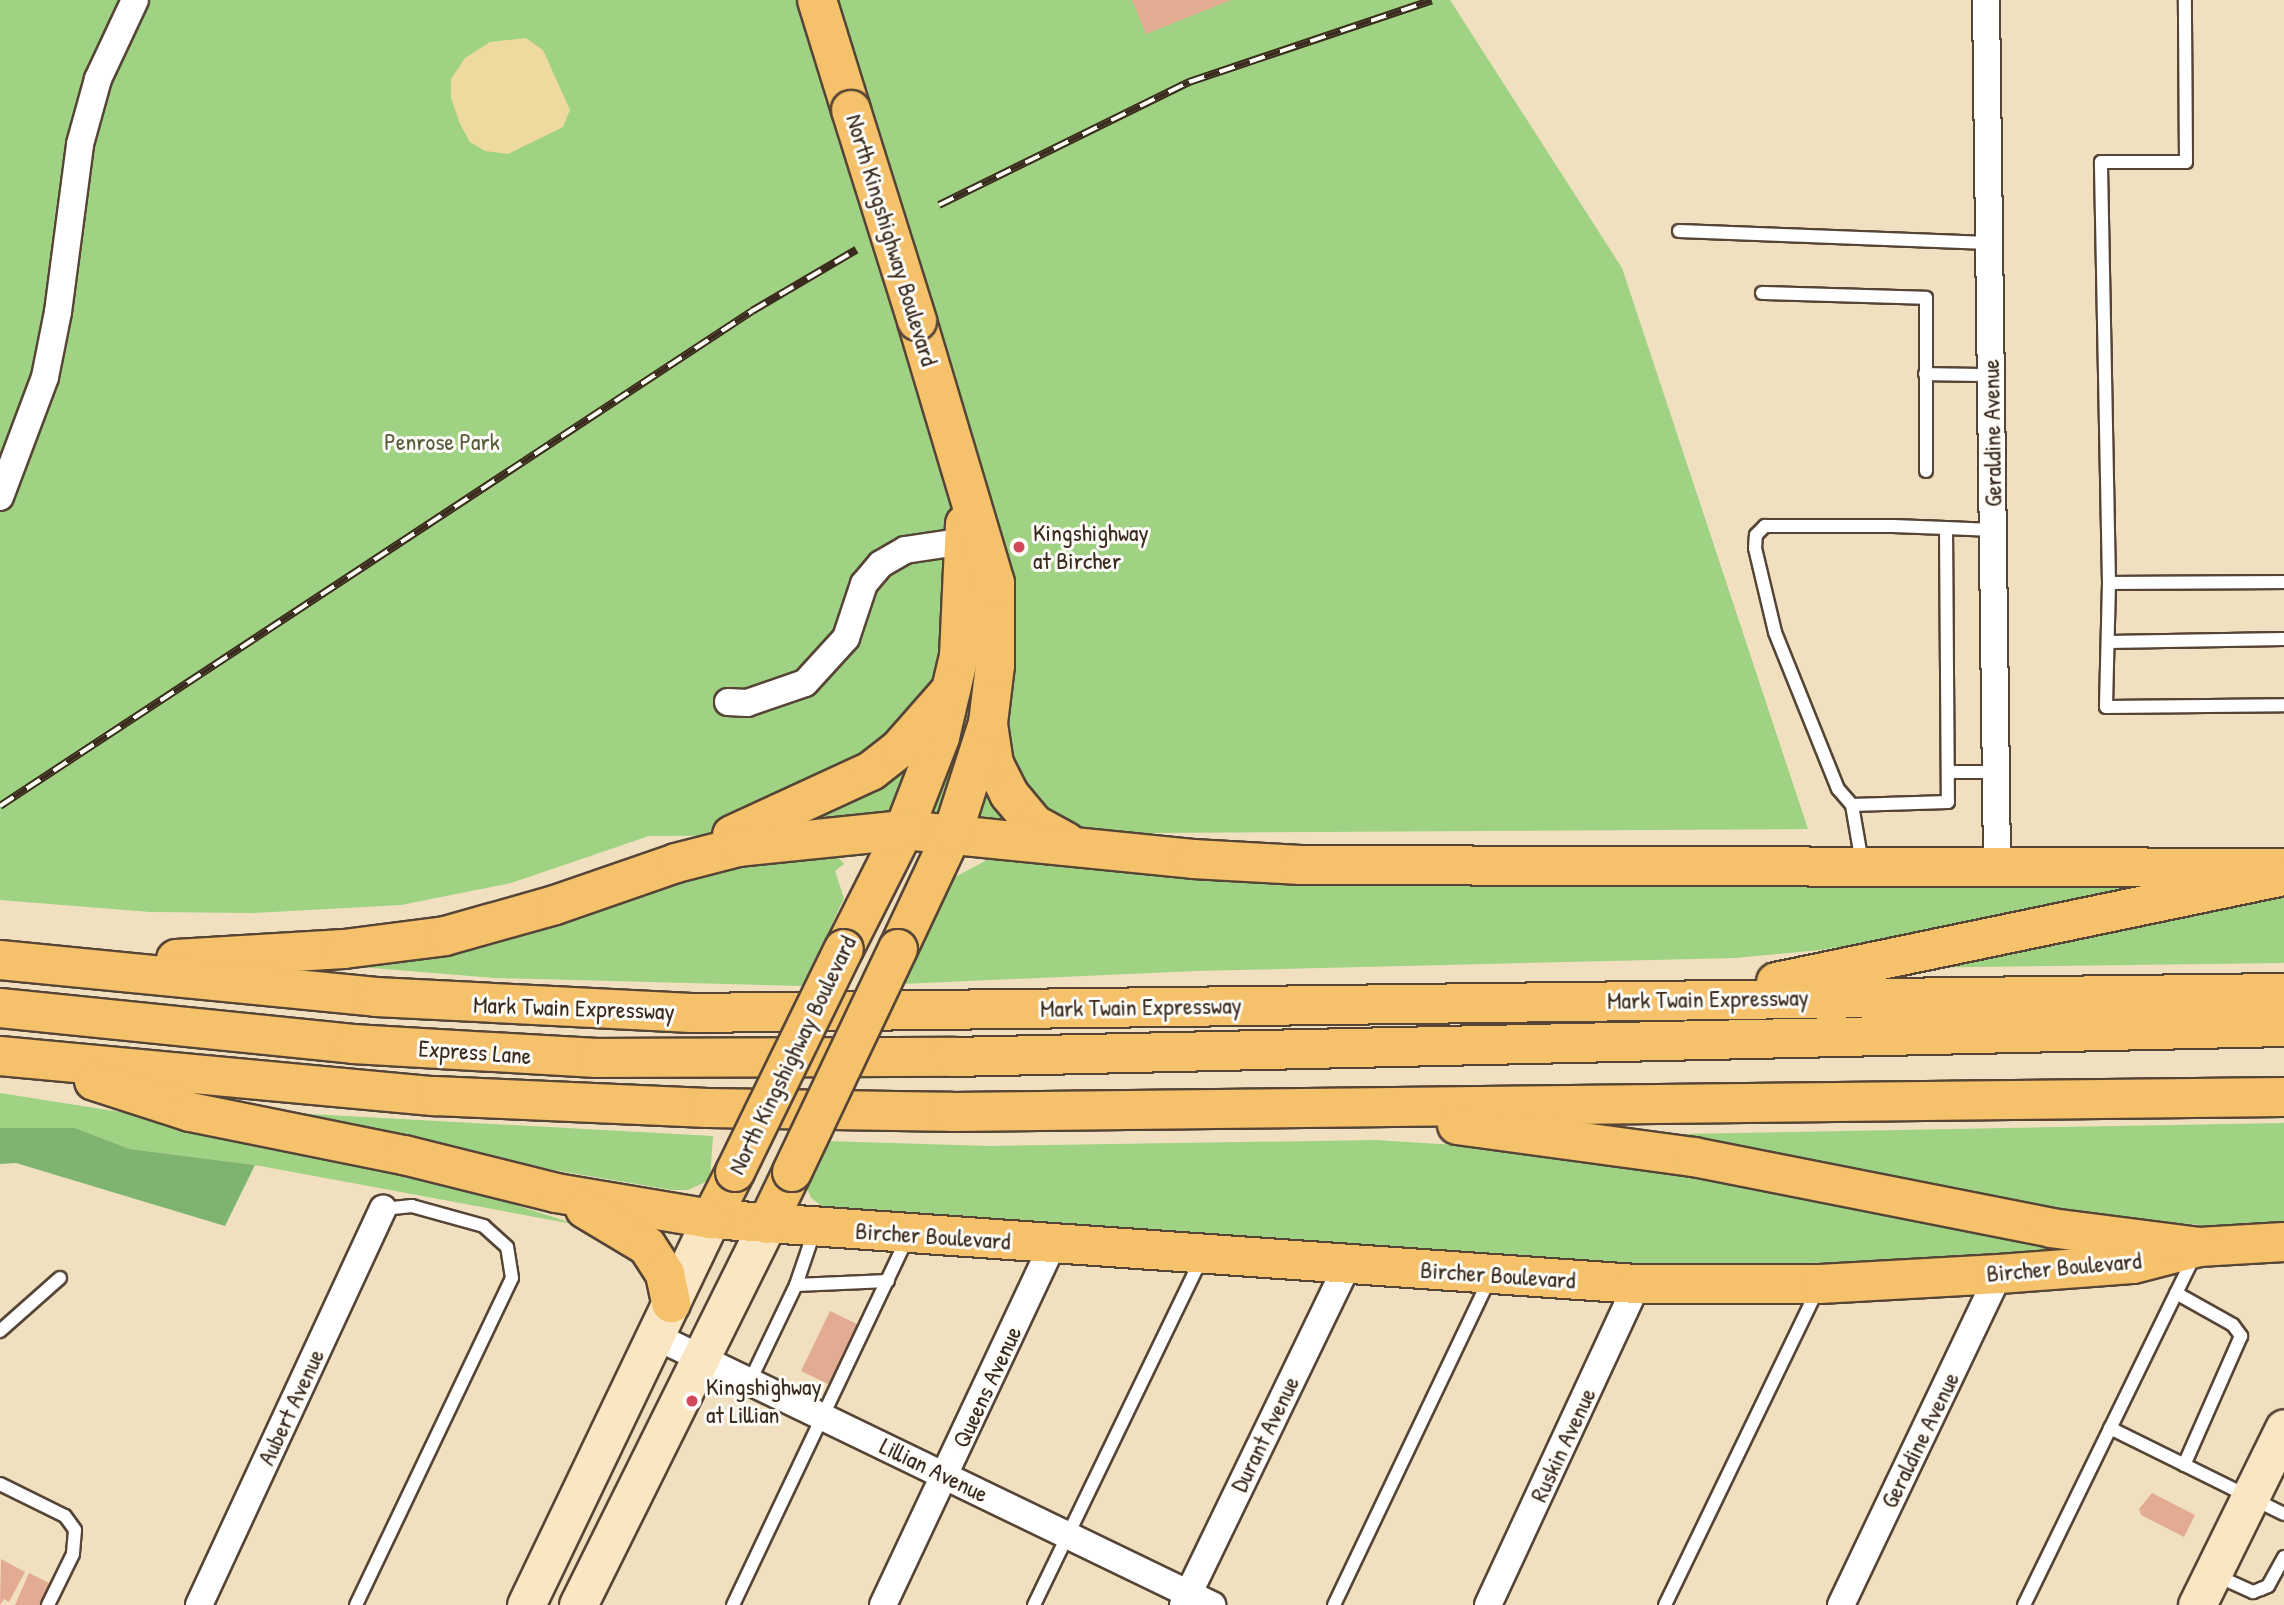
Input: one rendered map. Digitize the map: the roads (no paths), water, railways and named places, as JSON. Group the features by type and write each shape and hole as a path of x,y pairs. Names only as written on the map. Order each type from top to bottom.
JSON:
{"main road":[{"name":"North Kingshighway Boulevard","path":"578,1605 699,1356 767,1224 953,832 988,723 995,665 995,583 966,480 817,0"},
{"name":"North Kingshighway Boulevard","path":"526,1605 711,1219 904,830 940,737 959,656 966,480"},
{"path":"58,966 344,949 445,936 555,905 676,863 871,771 900,748 951,690"},
{"path":"988,723 994,764 1009,794 1034,824 1071,845"},
{"path":"676,863 778,840 904,830 953,832 1193,859 1301,865 1862,863 2284,867"},
{"path":"1700,999 2284,876"},
{"name":"Mark Twain Expressway","path":"0,960 389,998 678,1013 2284,993"},
{"name":"Express Lane","path":"0,1008 504,1054 597,1059 952,1057 2284,1027"},
{"path":"11,1057 435,1096 566,1103 952,1112 2284,1097"},
{"path":"11,1057 190,1112 404,1155 556,1193 646,1246 665,1274 663,1320"},
{"path":"1358,1108 1503,1133 1694,1157 2051,1228 2199,1247"},
{"name":"Bircher Boulevard","path":"556,1193 711,1219 909,1236 1053,1243 1637,1284 1820,1284 1999,1274 2133,1264 2199,1247 2284,1242"},
{"path":"2204,1590 2284,1427"}],"street":[{"path":"0,497 45,377 84,131 98,79 135,0"},
{"name":"Geraldine Avenue","path":"1986,0 1997,866"},
{"path":"728,702 747,703 806,683 846,639 864,584 881,564 905,550 965,541"},
{"name":"Aubert Avenue","path":"199,1605 383,1209"},
{"name":"Queens Avenue","path":"883,1605 946,1476 1053,1243"},
{"name":"Durant Avenue","path":"1185,1599 1348,1264"},
{"name":"Geraldine Avenue","path":"1841,1605 1999,1274"},
{"name":"Ruskin Avenue","path":"1488,1605 1637,1284"},
{"name":"Lillian Avenue","path":"663,1320 699,1356 1068,1535 1185,1599 1212,1605"}],"lane":[{"path":"2185,0 2186,162 2101,162 2109,583 2106,707 2284,705"},
{"path":"1679,231 1989,243"},
{"path":"1762,293 1926,298 1926,471"},
{"path":"1926,374 1991,375"},
{"path":"1862,863 1852,805 1838,789 1775,632 1755,548 1756,535 1765,526 1993,530"},
{"path":"1852,805 1945,804 1949,799 1946,528"},
{"path":"2109,583 2284,582"},
{"path":"2108,642 2284,639"},
{"path":"1949,772 1996,772"},
{"path":"356,1605 512,1278 507,1247 484,1226 412,1206 383,1209"},
{"path":"750,1381 796,1285 815,1228"},
{"path":"733,1605 909,1236"},
{"path":"2024,1605 2199,1247"},
{"path":"1034,1605 1203,1255"},
{"path":"1334,1605 1492,1275"},
{"path":"0,1331 60,1278"},
{"path":"796,1285 888,1281"},
{"path":"1665,1605 1820,1284"},
{"path":"2176,1293 2233,1325 2241,1336 2184,1465"},
{"path":"2110,1428 2284,1514"},
{"path":"0,1484 65,1516 75,1531 73,1553 48,1605"},
{"path":"2204,1590 2261,1590 2268,1586 2284,1557"}],"railway":[{"path":"939,205 1189,82 1432,0"},
{"path":"0,806 752,311 856,250"}],"place":[{"name":"Kingshighway at Bircher","path":"1019,547"},
{"name":"Kingshighway at Lillian","path":"692,1401"}],"park label":[{"name":"Penrose Park","path":"442,442"}]}
